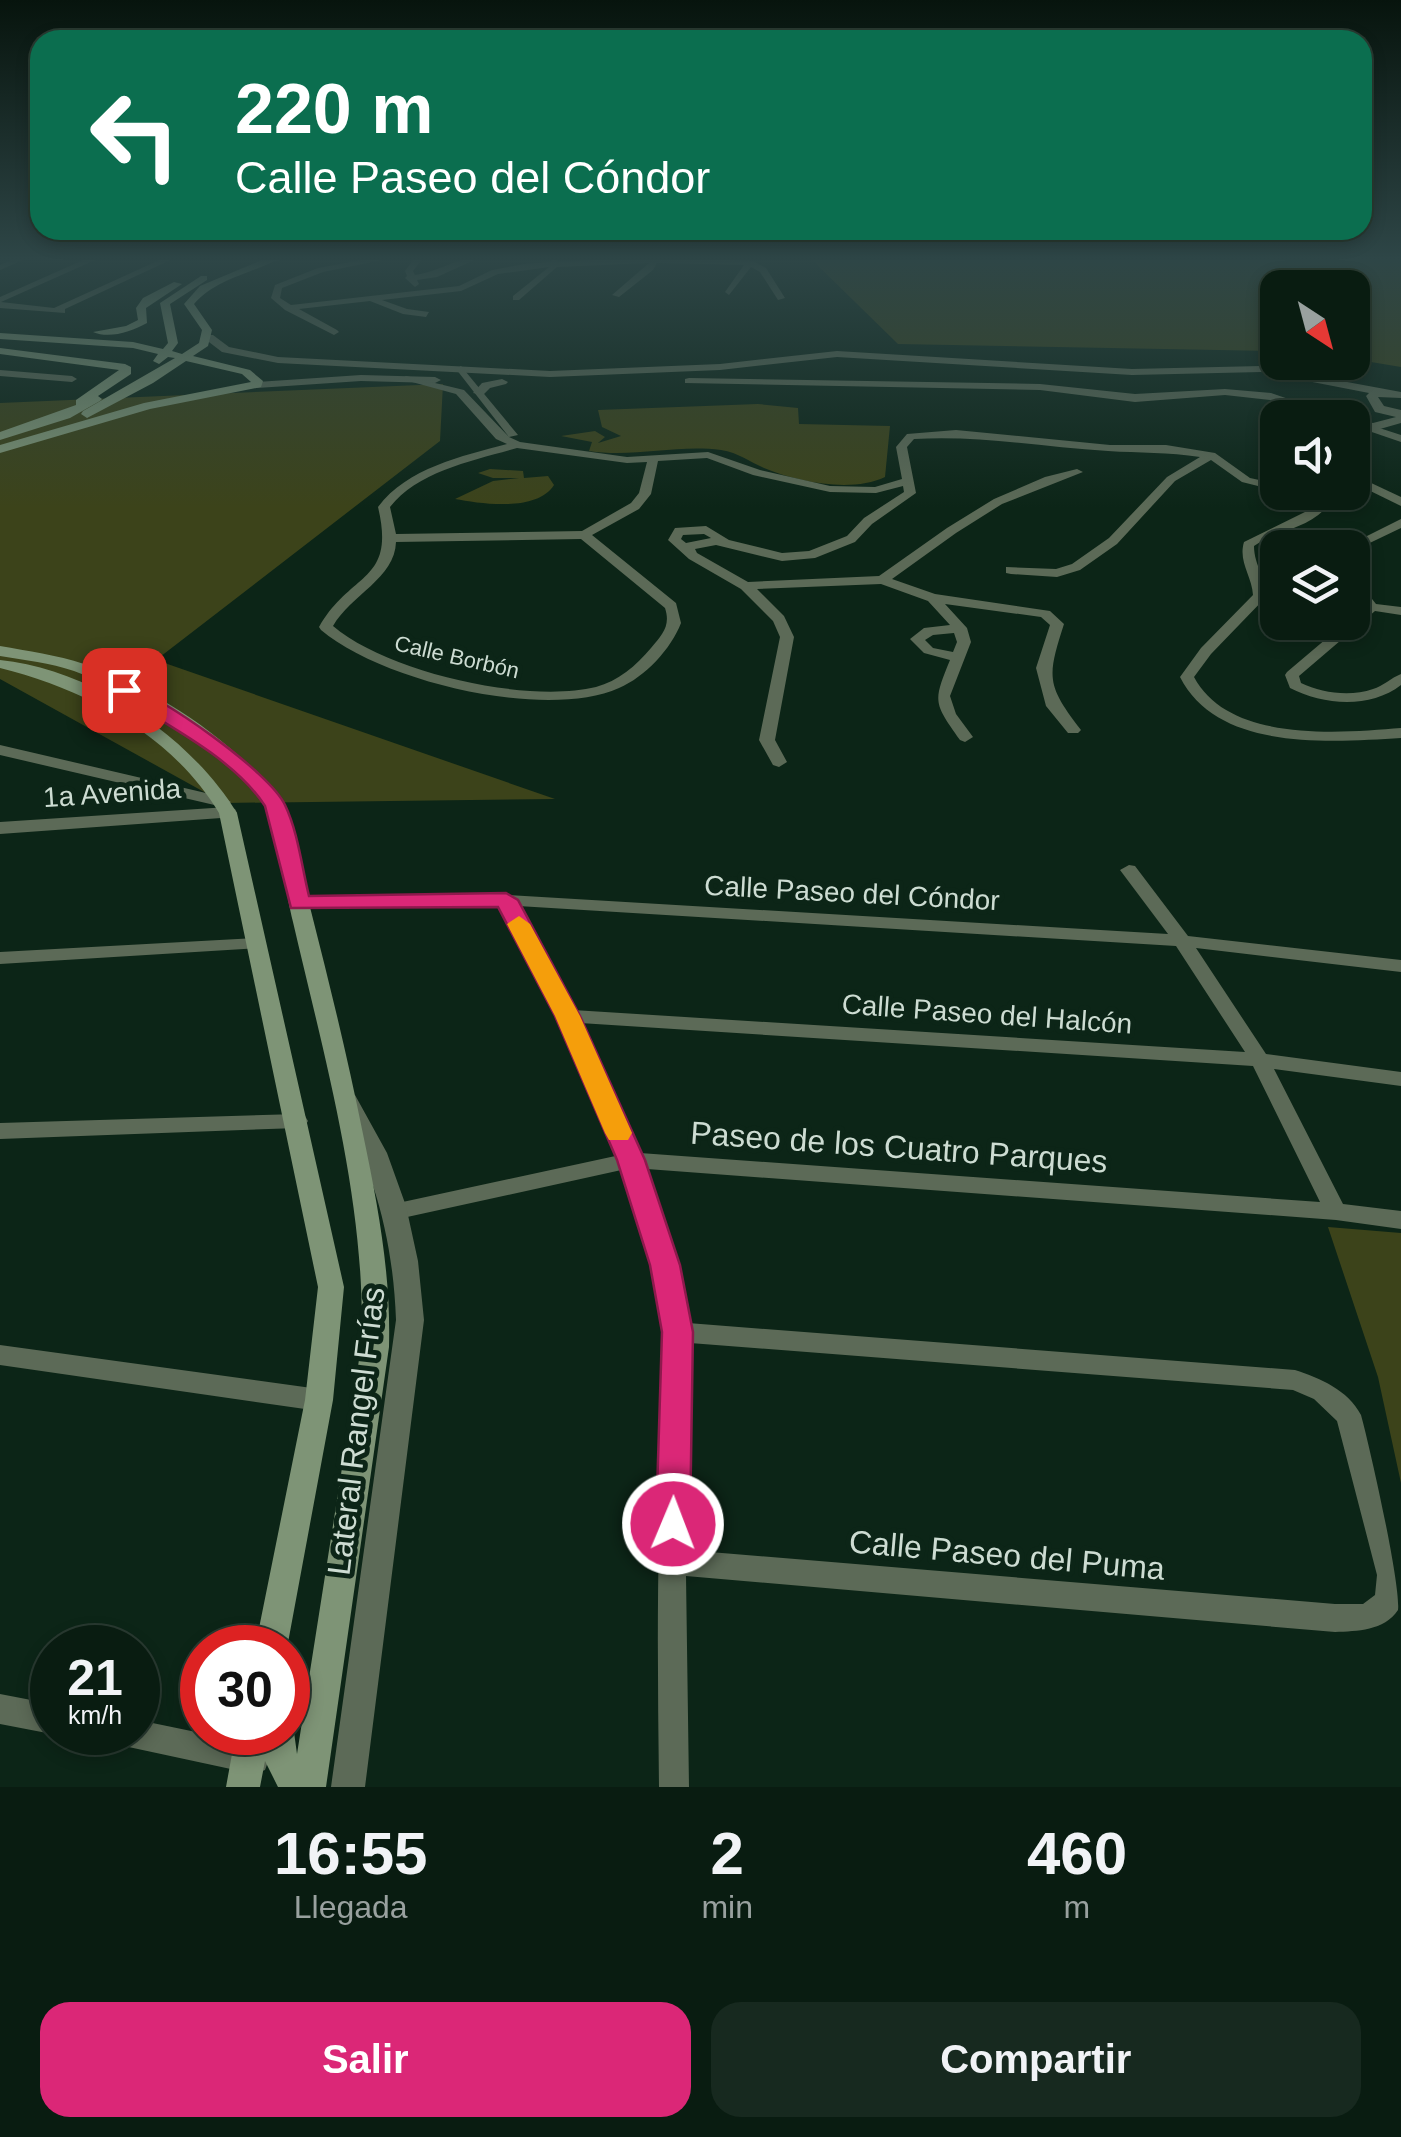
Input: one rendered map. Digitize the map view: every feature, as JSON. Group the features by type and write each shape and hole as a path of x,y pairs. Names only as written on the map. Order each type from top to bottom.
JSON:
{"main road":[{"path":"45,340 124,348 212,370 232,378 241,388"},
{"path":"73,340 133,344 255,380"},
{"path":"0,442 76,420 146,377 172,340"},
{"path":"0,442 161,373 205,340"},
{"path":"0,352 125,367 126,374 66,415"},
{"path":"146,377 162,391 180,392 210,381 212,370"},
{"path":"0,442 241,388 255,380"},
{"path":"0,651 39,657 88,672 212,746 254,778 276,806 344,1096 371,1237 377,1298 375,1347 328,1658 293,1768"},
{"path":"0,664 74,686 154,733 187,759 226,807 298,1122 331,1287 319,1400 276,1625"},
{"path":"283,1625 287,1569"}],"street":[{"path":"207,340 256,358 609,378 836,354 1132,372 1261,369 1401,395"},
{"path":"255,380 407,365"},
{"path":"361,378 375,368"},
{"path":"461,368 513,434 514,442"},
{"path":"0,374 72,379"},
{"path":"405,379 460,392 500,437 514,442 600,458 708,456 792,482 830,489 876,490 907,480"},
{"path":"255,380 784,380 1040,387 1135,398 1225,392 1281,400"},
{"path":"479,393 486,386 502,382"},
{"path":"1376,391 1372,396 1379,410 1399,418"},
{"path":"1370,417 1379,410"},
{"path":"1370,426 1399,418"},
{"path":"1399,418 1394,429 1401,439"},
{"path":"1370,428 1401,439"},
{"path":"779,762 768,740 786,637 778,619 746,586 688,551 698,542 727,543 782,556 811,555 851,538 910,493 901,448 904,441 928,433 1166,448 1211,455 1246,480 1260,484"},
{"name":"Calle Borbón","path":"514,442 436,472 390,496 384,507 392,538 390,556 331,614 326,627 334,637 381,662 491,691 541,698 590,693 619,684 641,671 674,628 676,616 670,606 584,535"},
{"path":"1010,570 1057,573 1076,567 1114,541 1170,478 1211,455"},
{"path":"392,538 584,535 635,506 645,494 653,459"},
{"path":"882,580 1001,496 1077,472"},
{"path":"1370,486 1401,502"},
{"path":"876,490 895,504"},
{"path":"1318,510 1303,520 1262,533 1248,545 1246,564 1260,588 1260,596 1206,651 1188,676 1191,690 1204,704 1224,713 1297,736 1401,733"},
{"path":"1370,539 1401,522"},
{"path":"746,586 882,580 933,598 1027,610 1052,618 1055,632 1047,646 1043,668 1052,706 1073,730"},
{"path":"933,598 960,628 964,642 943,696 949,714 965,737"},
{"path":"1370,605 1401,611"},
{"path":"1372,607 1292,674 1295,685 1306,692 1340,697 1387,688 1401,675"},
{"path":"958,657 930,652 920,647 917,639 929,632 960,628"},
{"path":"0,750 226,807"},
{"name":"1a Avenida","path":"0,828 226,807"},
{"path":"1129,870 1182,941 1260,1060 1336,1212"},
{"path":"506,900 568,1016 631,1160 665,1265 678,1332 672,1562 674,1787"},
{"name":"Calle Paseo del Cóndor","path":"299,904 506,900 1182,941 1401,966"},
{"path":"0,958 256,944"},
{"name":"Calle Paseo del Halcón","path":"568,1016 1260,1060 1401,1079"},
{"name":"Lateral Rangel Frías","path":"344,1096 377,1153 398,1211 409,1268 410,1320 348,1787"},
{"path":"0,1131 298,1122"},
{"name":"Paseo de los Cuatro Parques","path":"398,1211 631,1160 1401,1220"},
{"name":"Calle Paseo del Puma","path":"672,1562 1336,1618 1367,1618 1388,1602 1391,1575 1348,1415 1322,1392 1294,1380 678,1332"},
{"path":"0,1355 319,1400"},
{"path":"0,1709 30,1715"},
{"path":"160,1740 293,1768"}],"green space":[{"path":"894,340 1260,340 1260,351 898,344"},
{"path":"1370,340 1401,340 1401,367 1370,362"},
{"path":"443,384 440,441 156,660 555,799 224,803 0,679 0,403"},
{"path":"758,404 798,408 799,424 890,426 885,477 857,484 824,484 777,473 721,450 606,453 589,451 592,442 561,436 595,431 605,437 598,443 621,436 602,427 598,410"},
{"path":"490,469 523,471 524,478 548,476 554,485 546,494 522,503 455,499 493,481 519,478 493,478 478,473"},
{"path":"1328,1227 1401,1233 1401,1483 1378,1377"}],"slow traffic":[{"path":"519,924 568,1016 619,1133"}],"route":[{"path":"124,690 212,746 265,790 276,806 299,904 420,898 506,900 568,1016 652,1216 678,1332 673,1524"}]}
